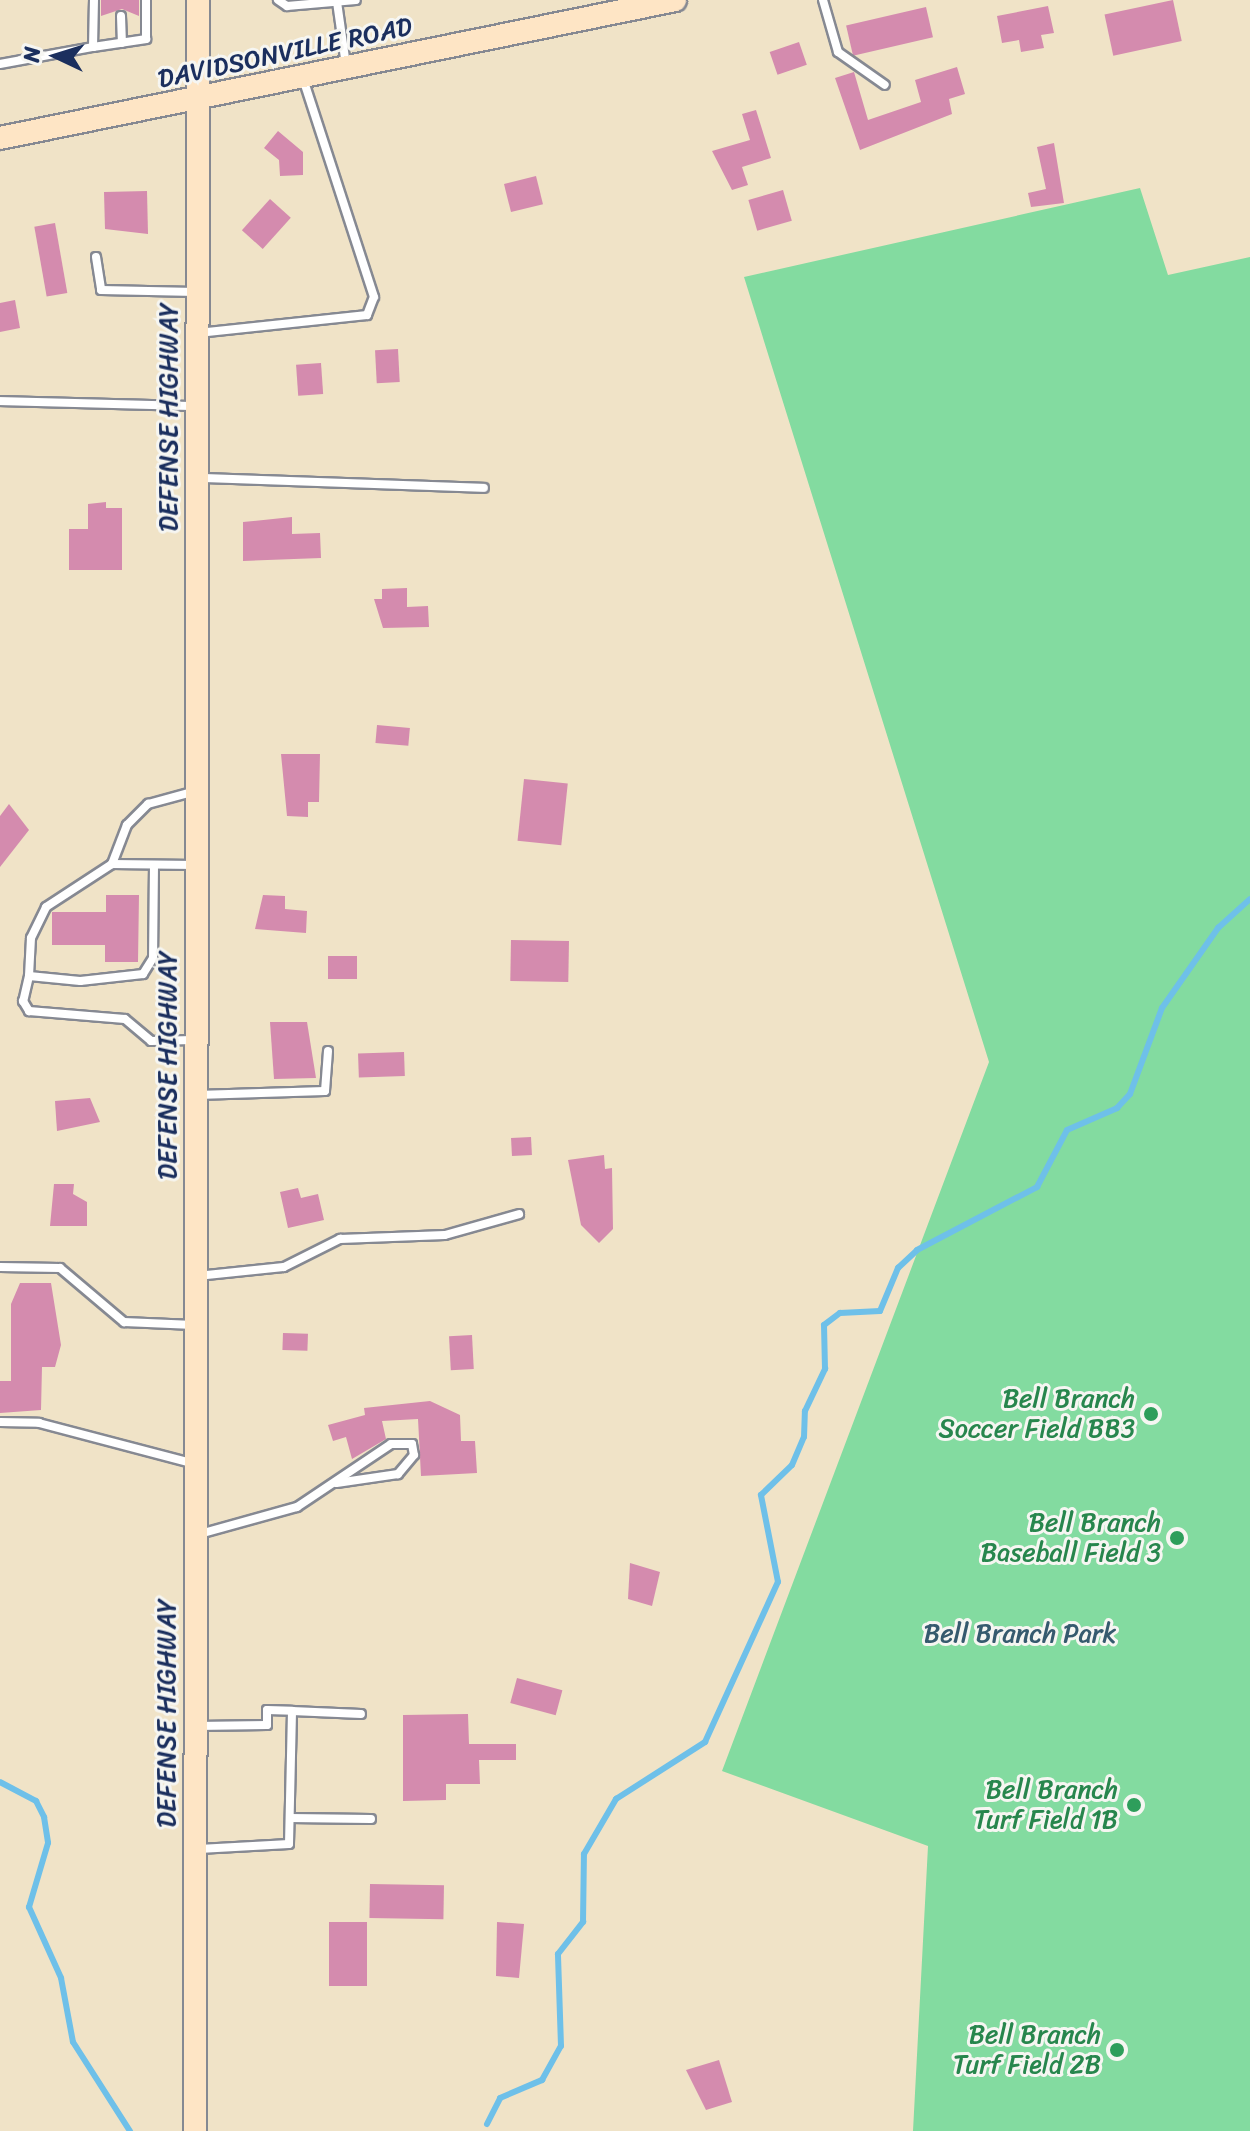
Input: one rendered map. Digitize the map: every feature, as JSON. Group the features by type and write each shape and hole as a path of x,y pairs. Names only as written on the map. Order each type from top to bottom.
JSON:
{"main road":[{"name":"DEFENSE HIGHWAY","path":"195,2131 198,0"},
{"name":"DAVIDSONVILLE ROAD","path":"0,138 198,100 675,0"}],"lane":[{"path":"93,47 94,0"},
{"path":"0,64 146,39 146,0"},
{"path":"278,0 356,0"},
{"path":"823,0 838,52 885,85"},
{"path":"337,2 347,69"},
{"path":"121,16 122,43"},
{"path":"197,333 367,315 374,297 303,78"},
{"path":"96,257 101,290 197,292"},
{"path":"0,401 197,406"},
{"path":"196,478 484,488"},
{"path":"112,864 127,825 148,804 196,791"},
{"path":"196,865 112,864 46,907 31,938 29,976 23,1001 29,1011 125,1019 151,1041 196,1040"},
{"path":"29,976 80,981 143,974 153,958 154,865"},
{"path":"196,1095 325,1091 328,1051"},
{"path":"196,1276 284,1267 340,1239 445,1235 519,1214"},
{"path":"0,1267 71,1271 124,1322 196,1325"},
{"path":"0,1422 39,1423 196,1464"},
{"path":"196,1535 297,1507 391,1444 412,1444 414,1455 398,1474 337,1483"},
{"path":"195,1726 267,1725 267,1710 361,1714"},
{"path":"194,1849 289,1844 292,1711"},
{"path":"290,1818 371,1819"}],"green space":[{"name":"Bell Branch Park","path":"1140,188 1168,275 1250,257 1250,2131 913,2131 928,1846 722,1771 989,1062 744,277"}],"building":[{"path":"101,0 139,0 139,16 122,9 101,16"},
{"path":"1173,0 1182,41 1113,56 1105,15"},
{"path":"1048,6 1054,33 1041,35 1044,48 1021,52 1019,40 1002,43 997,16"},
{"path":"926,7 933,37 853,56 846,25"},
{"path":"799,42 807,65 778,75 770,52"},
{"path":"957,67 965,94 949,99 952,114 860,150 835,78 854,72 868,120 921,102 915,80"},
{"path":"756,110 771,158 742,167 748,185 732,190 712,151 750,140 742,114"},
{"path":"278,131 303,152 303,175 280,176 279,160 264,148"},
{"path":"1054,143 1064,203 1031,207 1028,193 1046,189 1037,147"},
{"path":"536,176 543,204 511,212 504,184"},
{"path":"783,190 792,221 757,231 748,200"},
{"path":"147,191 148,234 105,229 104,192"},
{"path":"270,199 291,218 263,249 242,230"},
{"path":"55,223 67,293 47,297 34,227"},
{"path":"15,300 20,328 0,332 0,303"},
{"path":"398,349 400,382 377,383 375,350"},
{"path":"321,363 323,394 298,396 296,365"},
{"path":"106,502 106,508 122,508 122,570 69,570 69,529 88,529 88,504"},
{"path":"292,517 292,534 320,533 321,558 243,561 243,522"},
{"path":"407,588 407,607 428,606 429,627 383,628 374,599 382,599 382,589"},
{"path":"377,725 410,728 408,746 375,743"},
{"path":"281,754 320,754 319,802 308,802 308,817 287,816"},
{"path":"524,779 568,784 561,845 518,841"},
{"path":"9,804 29,830 0,867 0,816"},
{"path":"106,895 139,895 138,962 105,962 105,945 52,945 52,912 106,912"},
{"path":"263,895 285,896 285,909 307,911 306,933 255,929"},
{"path":"511,940 569,941 568,982 510,981"},
{"path":"328,956 357,956 357,979 328,979"},
{"path":"270,1022 307,1022 316,1078 274,1079"},
{"path":"404,1052 405,1076 359,1078 358,1054"},
{"path":"90,1098 100,1122 57,1131 55,1101"},
{"path":"531,1137 532,1155 512,1156 511,1138"},
{"path":"604,1155 605,1169 612,1168 613,1229 599,1243 581,1225 568,1160"},
{"path":"54,1184 74,1184 73,1194 87,1202 87,1226 50,1226"},
{"path":"298,1188 301,1198 318,1194 324,1220 288,1228 280,1192"},
{"path":"20,1283 51,1283 61,1345 55,1367 42,1367 41,1410 0,1413 0,1381 11,1381 11,1304"},
{"path":"283,1333 308,1334 307,1351 282,1350"},
{"path":"472,1335 474,1369 451,1370 449,1336"},
{"path":"430,1401 460,1415 461,1441 475,1441 477,1473 421,1476 418,1419 382,1421 386,1439 352,1459 346,1437 333,1441 328,1425 365,1415 364,1408"},
{"path":"630,1563 660,1572 652,1606 628,1599"},
{"path":"517,1678 562,1690 556,1715 510,1703"},
{"path":"468,1714 469,1744 516,1744 516,1760 479,1760 480,1784 446,1784 446,1800 403,1801 403,1715"},
{"path":"370,1884 444,1885 443,1919 369,1918"},
{"path":"329,1922 367,1922 367,1986 329,1986"},
{"path":"497,1922 524,1924 519,1978 496,1976"},
{"path":"719,2060 732,2102 706,2110 686,2070"}],"waterway":[{"path":"487,2124 500,2098 542,2080 561,2046 558,1954 583,1922 584,1854 616,1799 705,1742 778,1582 761,1495 792,1465 804,1437 805,1411 825,1369 824,1325 840,1313 880,1311 898,1268 917,1250 1037,1187 1067,1130 1117,1108 1130,1094 1162,1008 1218,928 1250,899"},
{"path":"0,1782 36,1801 44,1817 48,1843 29,1907 61,1978 73,2042 130,2131"}],"place":[{"name":"Bell Branch Soccer Field BB3","path":"1151,1414"},
{"name":"Bell Branch Baseball Field 3","path":"1177,1538"},
{"name":"Bell Branch Turf Field 1B","path":"1134,1805"},
{"name":"Bell Branch Turf Field 2B","path":"1117,2050"}]}
